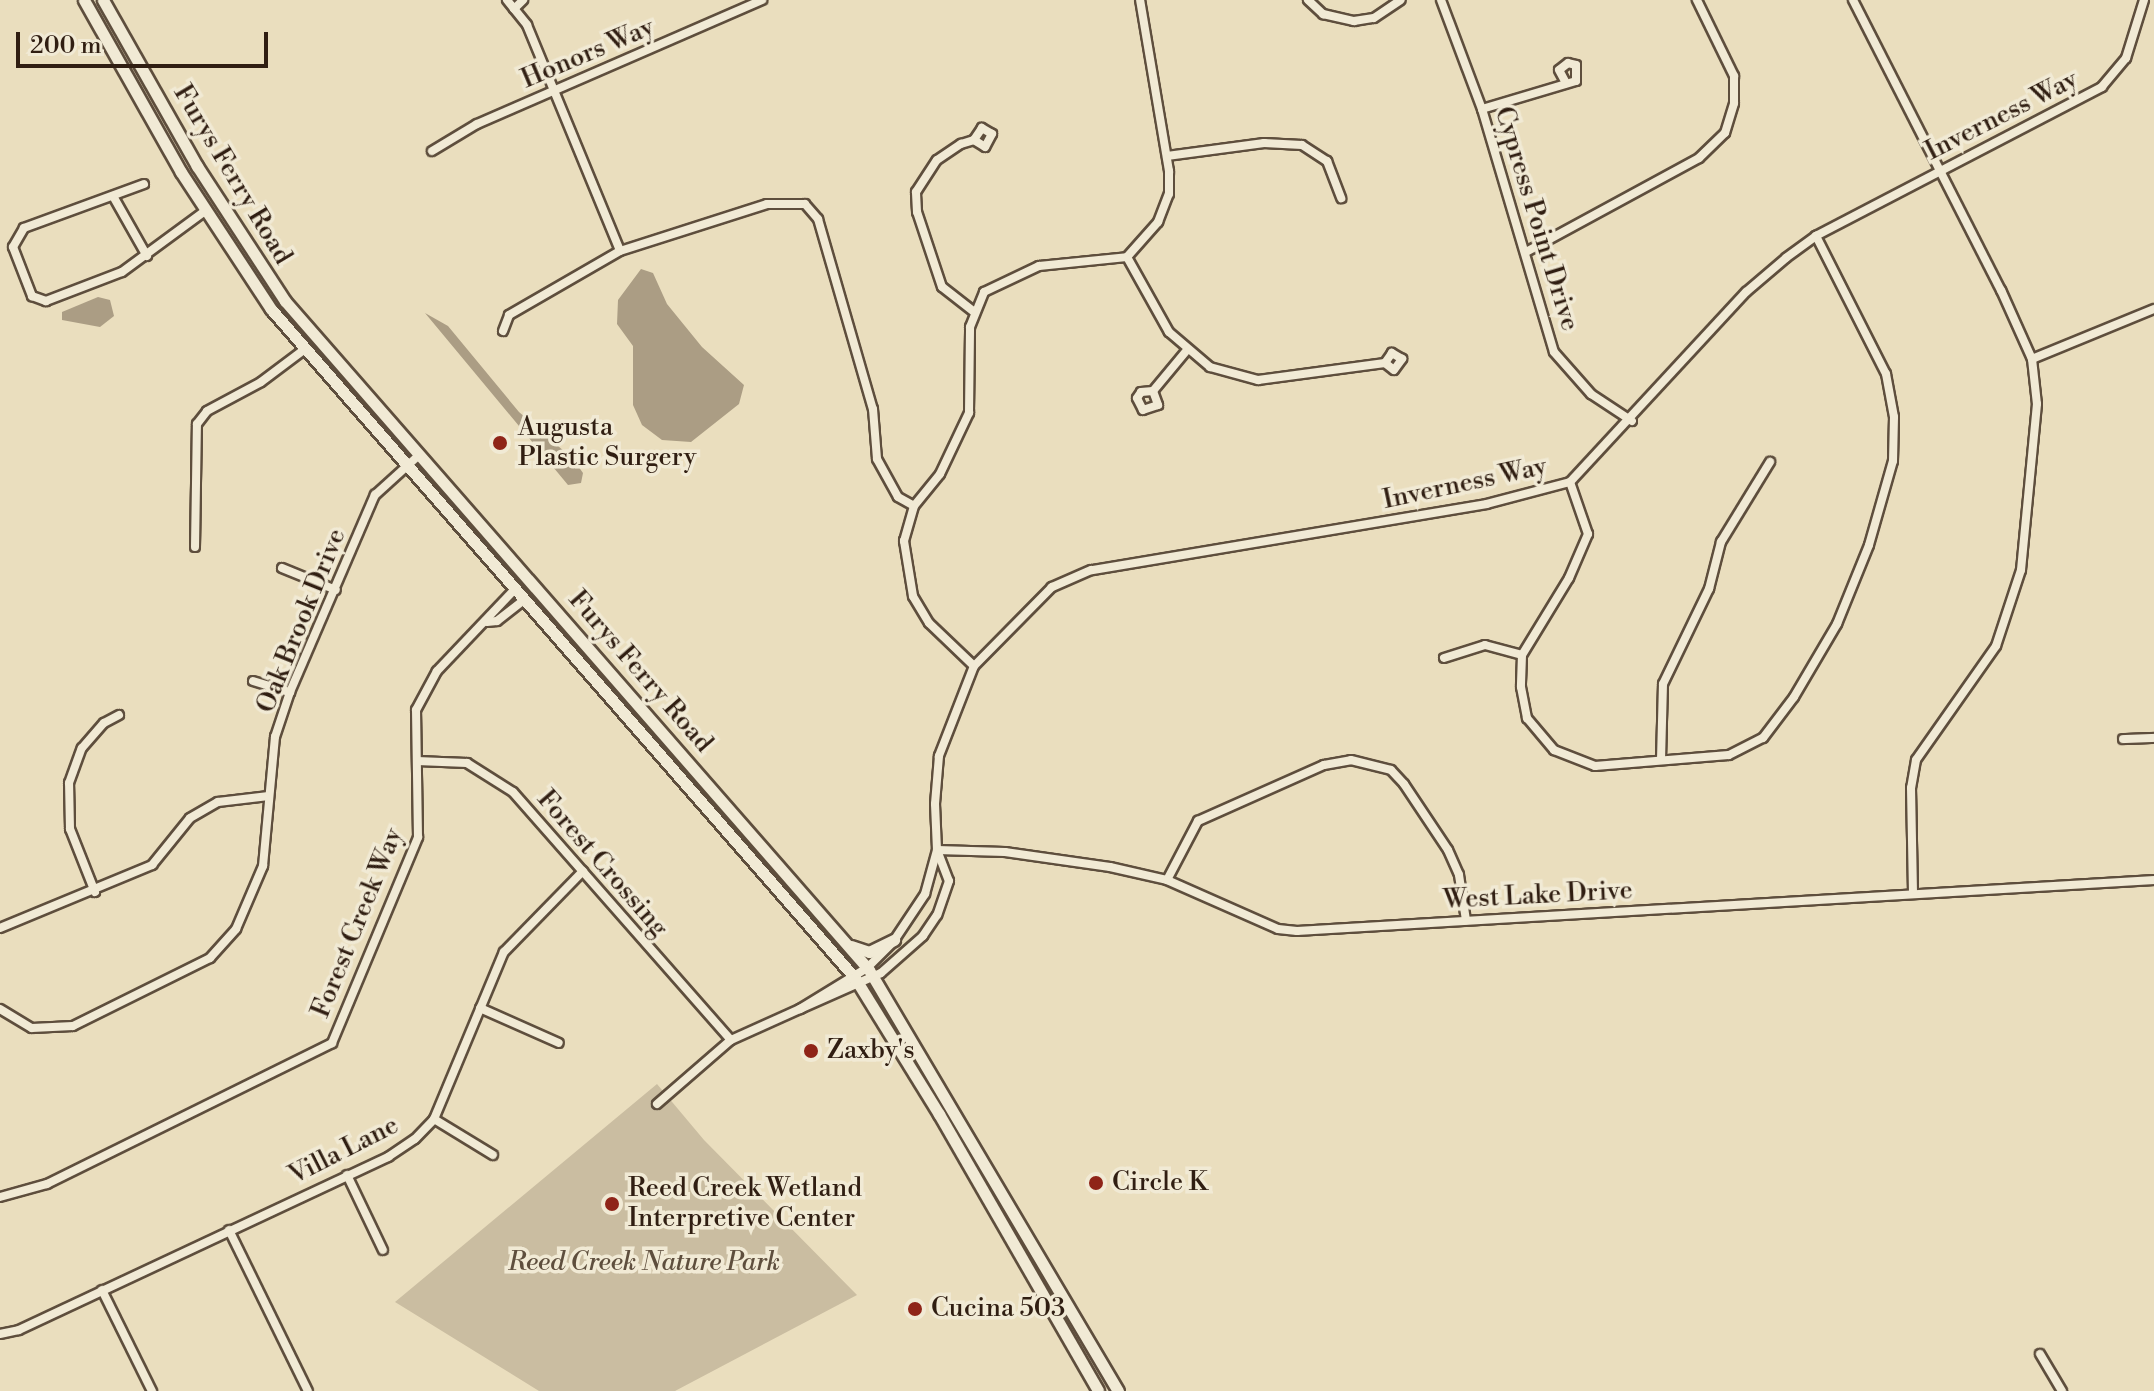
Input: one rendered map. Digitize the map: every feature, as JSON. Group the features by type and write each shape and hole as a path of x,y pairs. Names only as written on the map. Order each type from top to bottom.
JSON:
{"main road":[{"name":"Furys Ferry Road","path":"84,0 239,267 406,467 516,588 855,979 1000,1220 1098,1391"},
{"name":"Furys Ferry Road","path":"103,0 254,260 418,456 870,972 1118,1391"},
{"path":"848,944 869,952 894,940"},
{"path":"1000,1220 1014,1212"}],"street":[{"path":"507,0 527,25 620,251"},
{"path":"514,9 523,0"},
{"name":"Honors Way","path":"432,151 477,124 762,0"},
{"path":"974,666 929,623 913,596 904,541 914,506 940,474 969,413 973,311 984,292 1023,271 1127,257 1158,222 1169,194 1167,156 1140,0"},
{"path":"1308,0 1323,14 1354,21 1374,18 1401,0"},
{"name":"Cypress Point Drive","path":"1441,0 1482,109 1554,352 1591,394 1632,421"},
{"path":"1526,252 1699,158 1725,133 1734,103 1734,76 1697,0"},
{"path":"1853,0 2032,359 2037,404 2021,570 1996,646 1916,760 1911,788 1913,892"},
{"name":"Inverness Way","path":"870,972 921,901 937,850 939,756 974,666 1052,587 1091,570 1487,504 1570,482 1632,421 1746,292 1816,236 2102,87 2126,58 2144,0"},
{"path":"1482,109 1566,83"},
{"path":"973,311 942,287 917,212 916,192 937,160 974,140"},
{"path":"1167,156 1264,143 1302,145 1327,161 1341,198"},
{"path":"144,184 24,228 13,247 28,290 46,301 147,256 205,211"},
{"path":"113,196 147,256"},
{"path":"503,331 509,315 620,251 767,204 805,204 818,219 873,409 877,459 898,497 914,506"},
{"path":"1570,482 1588,534 1569,578 1522,655 1521,687 1527,718 1554,750 1595,766 1729,755 1763,738 1794,697 1837,624 1869,545 1893,461 1894,417 1886,374 1816,236"},
{"path":"1127,257 1169,332 1210,367 1258,380 1385,363"},
{"path":"2032,359 2154,309"},
{"path":"195,547 197,424 207,411 261,382 305,349"},
{"path":"1153,391 1187,350"},
{"name":"Oak Brook Drive","path":"0,1009 32,1028 73,1026 210,958 236,929 263,866 275,737 290,692 375,495 418,456"},
{"path":"1661,760 1663,684 1709,589 1721,542 1770,462"},
{"path":"282,568 336,590"},
{"name":"Forest Creek Way","path":"0,1197 47,1184 332,1043 418,837 416,710 437,671 487,622 490,612 516,588"},
{"name":"Forest Creek Way","path":"487,622 497,621 525,599"},
{"path":"1444,658 1485,645 1522,655"},
{"path":"253,681 290,692"},
{"path":"95,892 70,829 69,783 87,741 119,715"},
{"path":"2123,739 2154,738"},
{"path":"1167,880 1198,821 1324,765 1351,760 1391,770 1404,784 1448,850 1459,875 1466,920"},
{"name":"Forest Crossing","path":"417,761 467,763 498,779 731,1040"},
{"path":"0,928 95,892 152,865 190,818 218,802 269,796"},
{"name":"Inverness Way","path":"657,1104 731,1040 800,1009 907,954 939,909 949,881 937,850"},
{"name":"West Lake Drive","path":"937,850 1070,860 1167,880 1278,929 2154,880"},
{"name":"Villa Lane","path":"0,1334 19,1330 388,1157 434,1119 480,1008 515,936 583,871"},
{"path":"921,901 939,909"},
{"path":"480,1008 559,1043"},
{"path":"434,1119 493,1155"},
{"path":"347,1175 383,1250"},
{"path":"229,1230 308,1391"},
{"path":"102,1290 152,1391"},
{"path":"2040,1354 2062,1391"}],"green space":[{"name":"Reed Creek Nature Park","path":"657,1084 704,1140 857,1295 675,1391 539,1391 395,1302"}],"shaded area":[{"path":"641,269 653,273 667,304 702,347 744,385 739,404 691,442 662,440 642,425 633,405 633,346 617,324 618,300"},
{"path":"98,297 110,300 114,316 100,327 62,320 62,312"},
{"path":"425,313 448,326 519,412 573,459 583,473 581,483 568,485"}],"place":[{"name":"Augusta Plastic Surgery","path":"500,443"},
{"name":"Zaxby's","path":"811,1051"},
{"name":"Circle K","path":"1096,1183"},
{"name":"Reed Creek Wetland Interpretive Center","path":"612,1204"},
{"name":"Cucina 503","path":"915,1309"}]}
